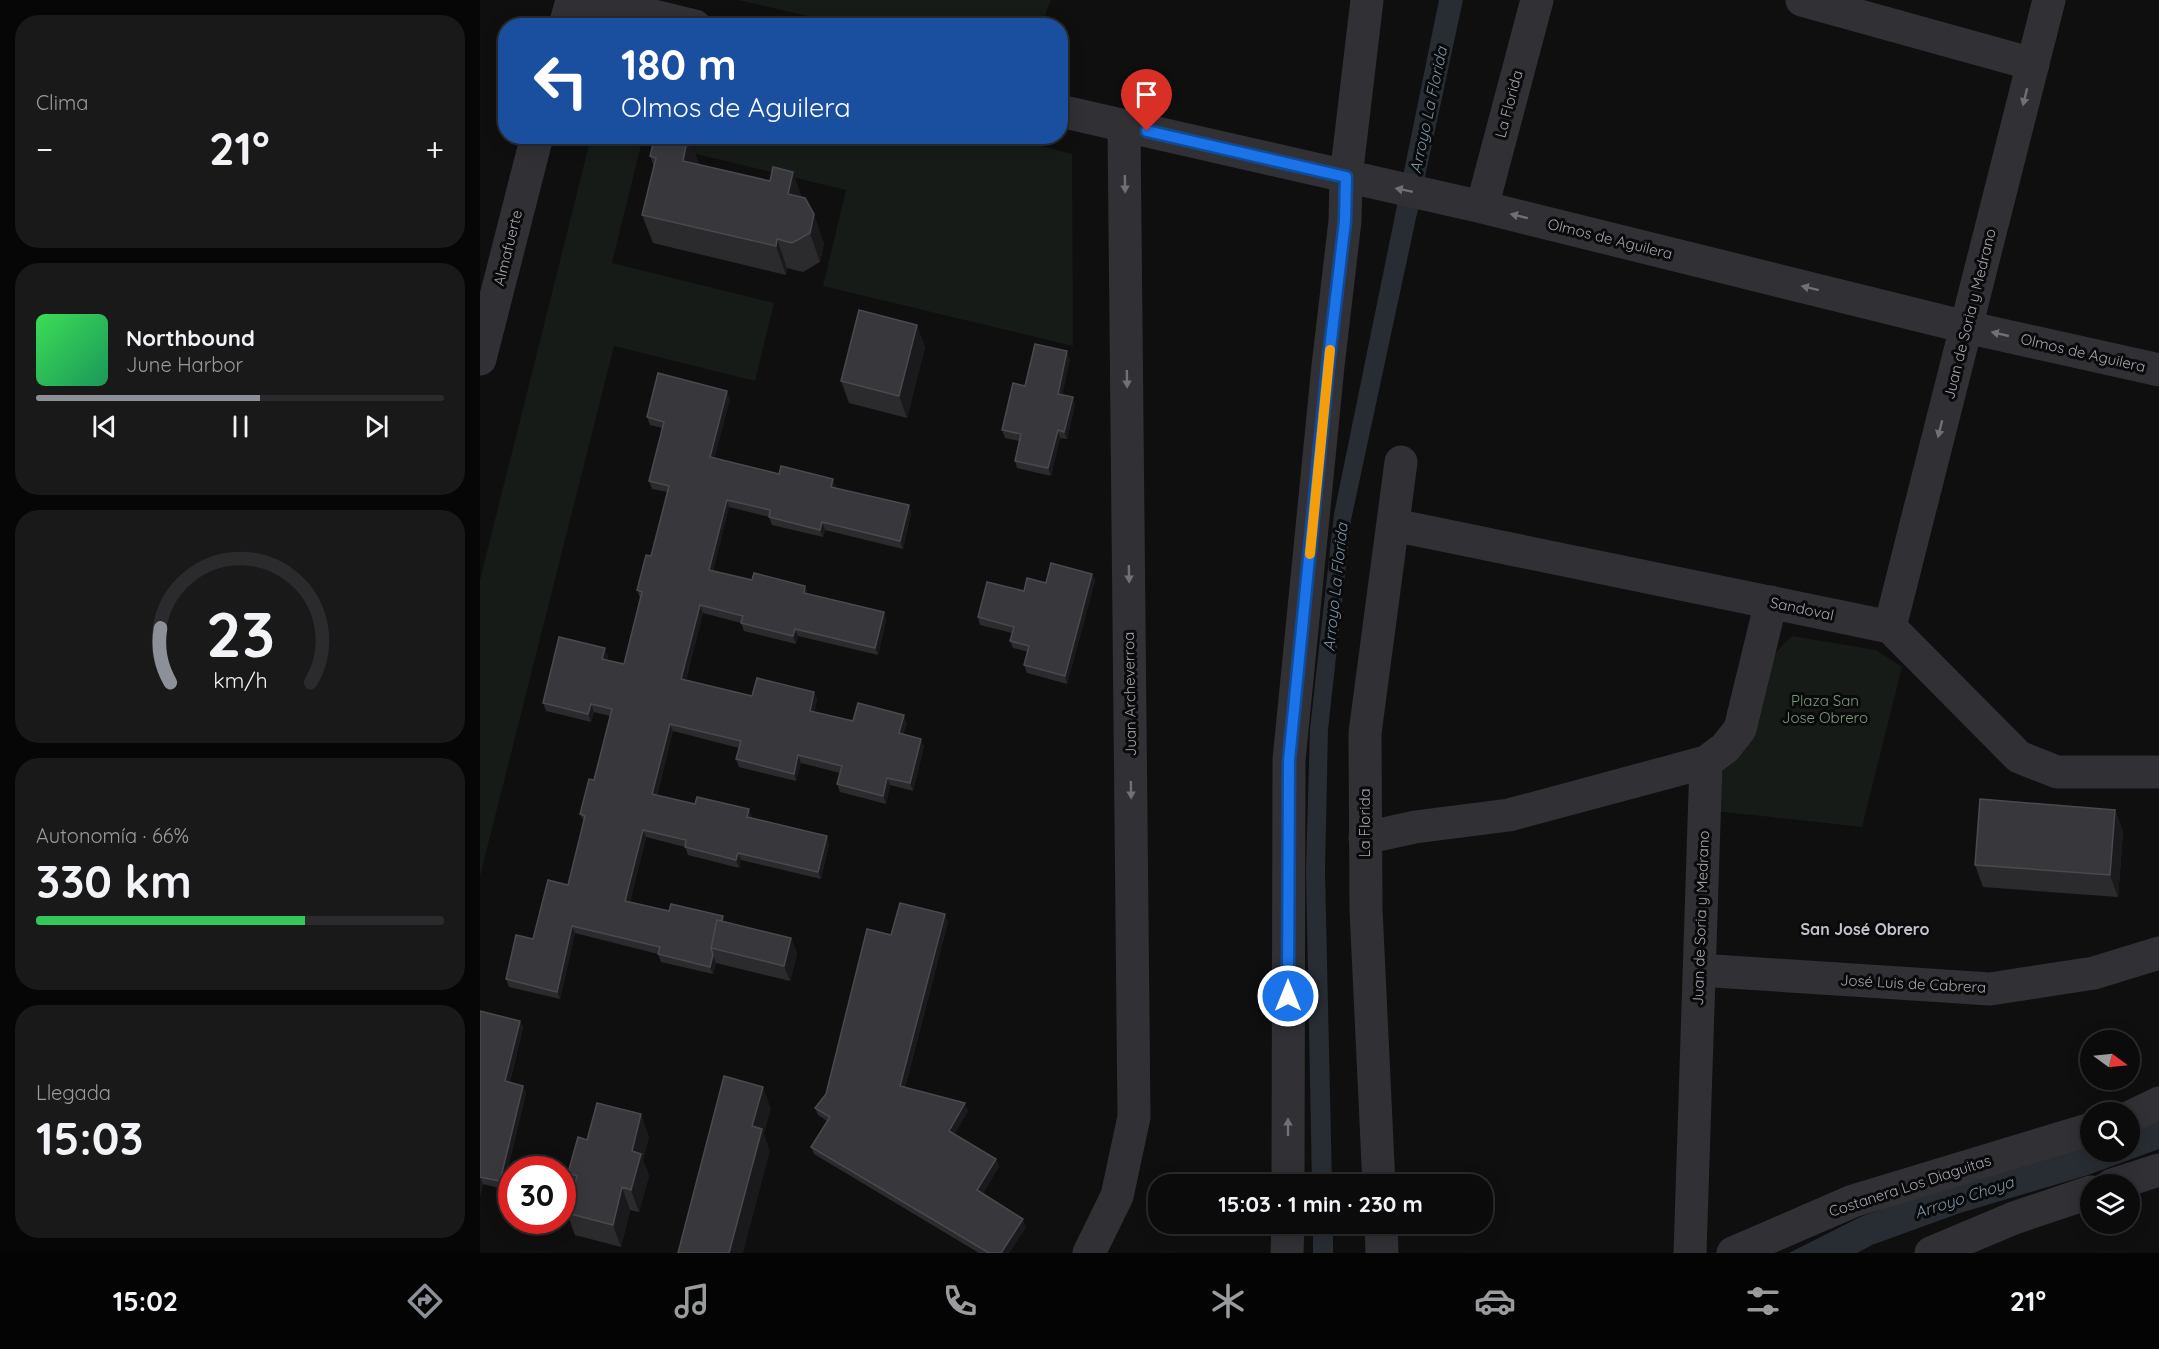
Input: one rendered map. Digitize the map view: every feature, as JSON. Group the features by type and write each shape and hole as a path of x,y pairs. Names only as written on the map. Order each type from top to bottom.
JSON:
{"street":[{"path":"567,18 572,0"},
{"path":"587,0 662,18"},
{"path":"1288,1174 1289,760 1328,366 1345,221 1358,180 1367,0"},
{"name":"La Florida","path":"1482,207 1537,0"},
{"path":"1802,0 2033,64"},
{"name":"Juan de Soria y Medrano","path":"1890,627 2049,0"},
{"name":"Olmos de Aguilera","path":"1068,113 1482,207 1966,327 2159,370"},
{"name":"Juan Archeverroa","path":"1089,1253 1117,1196 1134,1117 1124,126"},
{"name":"Almafuerte","path":"480,359 535,144"},
{"name":"La Florida","path":"1378,1174 1366,909 1365,733 1401,462"},
{"name":"Sandoval","path":"1394,525 1890,627"},
{"path":"1365,838 1415,827 1509,815 1706,762 1725,748 1740,729 1771,602"},
{"path":"1890,627 2019,757 2056,772 2159,772"},
{"name":"Juan de Soria y Medrano","path":"1690,1253 1706,762"},
{"name":"José Luis de Cabrera","path":"1699,970 1990,989 2094,973 2159,952"},
{"path":"2140,1112 2159,1103"},
{"name":"Costanera Los Diaguitas","path":"1733,1253 1853,1201 2080,1132"},
{"path":"2140,1176 2159,1170"},
{"path":"1952,1249 2014,1218 2080,1196"},
{"path":"1287,1253 1288,1234"},
{"path":"1381,1234 1382,1253"}],"green space":[{"path":"738,0 1051,0 1044,18 816,18"},
{"path":"589,144 641,144 612,263 774,303 755,381 614,346 480,876 480,580"},
{"path":"654,144 1033,144 1072,154 1073,346 823,286 846,190"},
{"name":"Plaza San Jose Obrero","path":"1792,636 1876,650 1902,667 1862,827 1715,811 1720,767 1771,657"}],"water":[{"name":"Arroyo La Florida","path":"1439,0 1463,0 1351,520 1328,730 1325,871 1332,1174 1312,1174 1306,870 1310,729 1334,514"},
{"path":"2159,1119 2159,1149 2140,1156 2140,1126"},
{"name":"Arroyo Choya","path":"2080,1147 2080,1162 2124,1162 1960,1213 1872,1245 1857,1253 1789,1253 1860,1217 1949,1185"},
{"path":"1313,1234 1333,1234 1333,1253 1313,1253"}],"building":[{"path":"653,144 686,144 683,161 770,181 773,167 793,172 788,194 805,198 814,214 810,233 792,243 777,239 776,246 642,215 656,158 650,156"},
{"path":"859,310 917,325 899,396 841,381"},
{"path":"1035,344 1067,351 1058,394 1073,397 1064,432 1058,430 1048,468 1015,461 1021,434 1002,430 1013,383 1025,386"},
{"path":"658,373 727,391 710,457 779,474 781,466 833,479 831,487 909,505 900,541 822,522 820,530 769,517 770,510 727,500 709,570 752,580 754,573 805,586 804,593 884,612 875,648 795,629 793,636 741,623 743,616 700,605 681,679 752,696 757,678 814,692 810,711 853,721 858,703 904,715 899,733 921,739 910,783 887,778 883,796 837,784 842,766 798,755 794,774 736,759 741,741 670,724 652,794 695,804 697,797 749,809 747,817 827,836 818,872 738,853 736,860 685,847 686,840 643,830 625,901 669,911 671,904 723,916 722,921 717,920 711,948 713,955 710,967 658,954 660,947 572,926 557,992 506,979 516,935 533,939 548,880 568,885 585,816 580,814 589,779 594,780 612,709 591,704 588,714 543,703 559,637 605,648 602,659 624,664 642,592 637,590 646,555 651,556 669,486 649,481 664,422 647,417"},
{"path":"1051,563 1092,574 1065,676 1024,665 1029,646 1010,641 1014,627 978,617 987,582 1024,591 1027,578 1046,583"},
{"path":"1980,799 2115,810 2110,875 1975,865"},
{"path":"900,903 945,914 900,1086 965,1103 949,1131 996,1159 977,1190 1023,1219 1001,1253 989,1253 811,1147 830,1117 815,1108 826,1094 867,929 891,935"},
{"path":"717,920 791,938 784,966 711,948"},
{"path":"480,1011 520,1021 505,1081 523,1086 506,1156 498,1156 498,1181 480,1177"},
{"path":"724,1076 763,1087 752,1126 762,1129 729,1253 678,1253"},
{"path":"597,1103 641,1114 632,1151 641,1154 631,1190 622,1187 613,1225 576,1215 576,1156 573,1156 578,1137 587,1140"}],"slow traffic":[{"path":"1310,554 1330,350"}],"district":[{"name":"San José Obrero","path":"1865,929"}],"route":[{"path":"1147,131 1346,177 1345,221 1328,366 1289,760 1288,996"}]}
